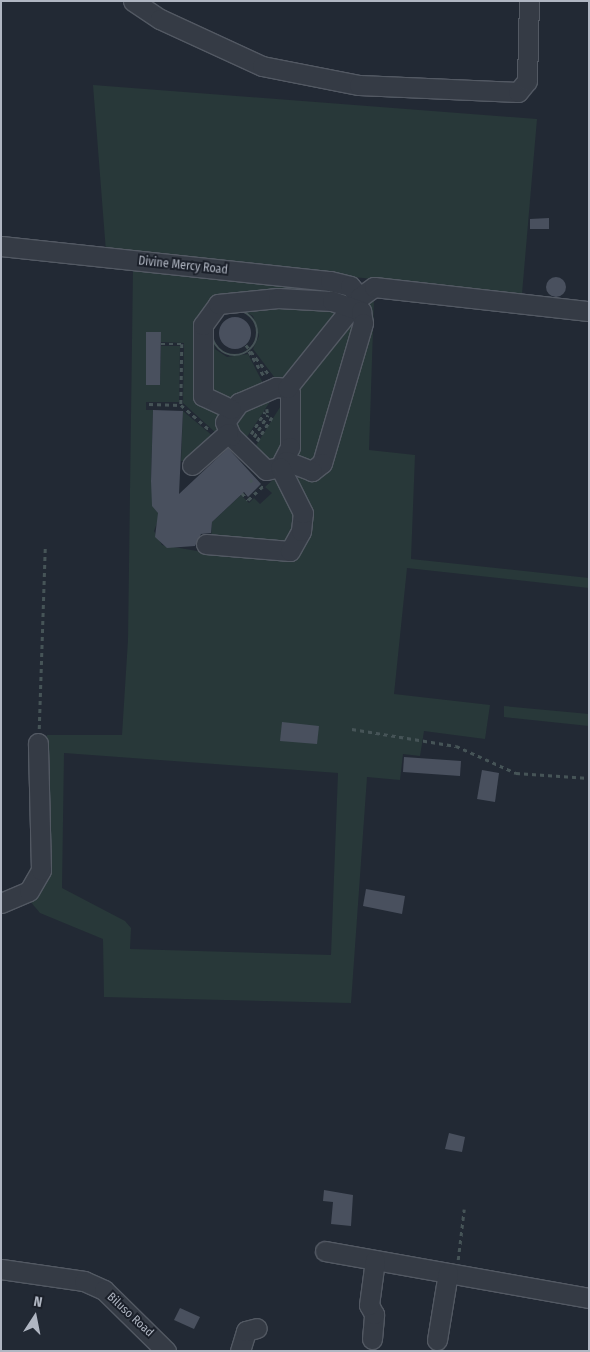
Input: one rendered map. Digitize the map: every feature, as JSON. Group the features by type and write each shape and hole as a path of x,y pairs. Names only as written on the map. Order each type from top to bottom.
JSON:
{"street":[{"path":"133,1 160,19 262,66 359,85 518,92 527,81 529,1"},
{"name":"Divine Mercy Road","path":"1,246 330,281 350,286 357,301"},
{"path":"192,465 224,436 225,422 231,409 279,388 357,301 374,287 589,311"},
{"path":"231,409 203,396 202,333 212,309 228,300 278,298 357,301"},
{"path":"224,436 256,465 312,471 322,464 363,323 357,301"},
{"path":"206,544 290,551 299,536 303,513 278,466 291,421 279,388"},
{"path":"1,903 29,891 41,870 38,743"},
{"path":"325,1251 589,1298"},
{"path":"372,1339 374,1314 369,1304 375,1260"},
{"name":"Biluso Road","path":"1,1269 84,1281 104,1290 166,1351"},
{"path":"437,1340 454,1274"},
{"path":"240,1351 246,1331 257,1328"}],"path":[{"path":"237,310 254,320 257,338 250,350 230,356 215,345 211,332 219,315 237,310"},
{"path":"161,344 182,344 181,404"},
{"path":"250,350 279,388"},
{"path":"250,350 279,388"},
{"path":"149,404 181,404 224,436"},
{"path":"246,442 265,412"},
{"path":"249,445 268,415"},
{"path":"252,449 272,417"},
{"path":"242,494 248,500 266,484 278,466"},
{"path":"250,479 253,483"},
{"path":"38,743 45,546"},
{"path":"352,729 456,746 516,773 589,778"},
{"path":"454,1274 464,1209"}],"shaded area":[{"path":"93,85 537,119 522,294 106,252"},
{"path":"133,267 315,286 352,295 292,375 278,382 253,349 259,336 253,316 241,309 227,309 211,322 215,349 227,357 248,354 264,385 217,434 183,403 184,343 161,342 146,385 160,385 161,346 180,346 179,402 146,402 146,410 153,410 151,480 160,515 154,531 162,545 203,552 302,542 286,470 298,388 370,293 374,299 369,450 415,455 411,559 589,578 589,588 407,568 394,694 490,705 485,739 424,731 420,756 403,754 400,780 367,777 351,1003 104,997 103,939 40,913 19,888 31,873 47,735 122,735 128,640","holes":["64,753 338,773 331,955 130,949 131,928 125,921 62,888"]},
{"path":"273,397 271,400 245,440 233,416"},
{"path":"282,404 284,444 273,464 253,450"},
{"path":"183,411 214,437 186,461 181,461"},
{"path":"278,475 298,513 290,543 211,540 212,522 241,495 249,503 254,498 260,504 272,493 265,487"},
{"path":"504,706 589,714 589,726 504,717"}],"building":[{"path":"549,218 549,229 530,229 530,219"},
{"path":"556,277 563,280 566,287 563,294 556,297 549,294 546,287 549,280"},
{"path":"235,317 247,321 251,333 247,345 235,349 223,345 219,333 223,321"},
{"path":"146,332 161,332 160,385 146,385"},
{"path":"153,410 183,411 179,494 228,448 261,484 248,497 244,492 212,522 211,533 201,534 195,546 167,548 155,537 158,513 152,506"},
{"path":"282,722 319,726 317,744 280,741"},
{"path":"404,757 461,761 460,776 403,772"},
{"path":"482,770 499,773 495,802 477,799"},
{"path":"366,889 405,896 402,914 363,906"},
{"path":"449,1133 465,1137 462,1152 445,1149"},
{"path":"324,1190 353,1195 351,1226 331,1224 333,1202 323,1201"},
{"path":"180,1308 200,1317 194,1329 174,1320"}]}
